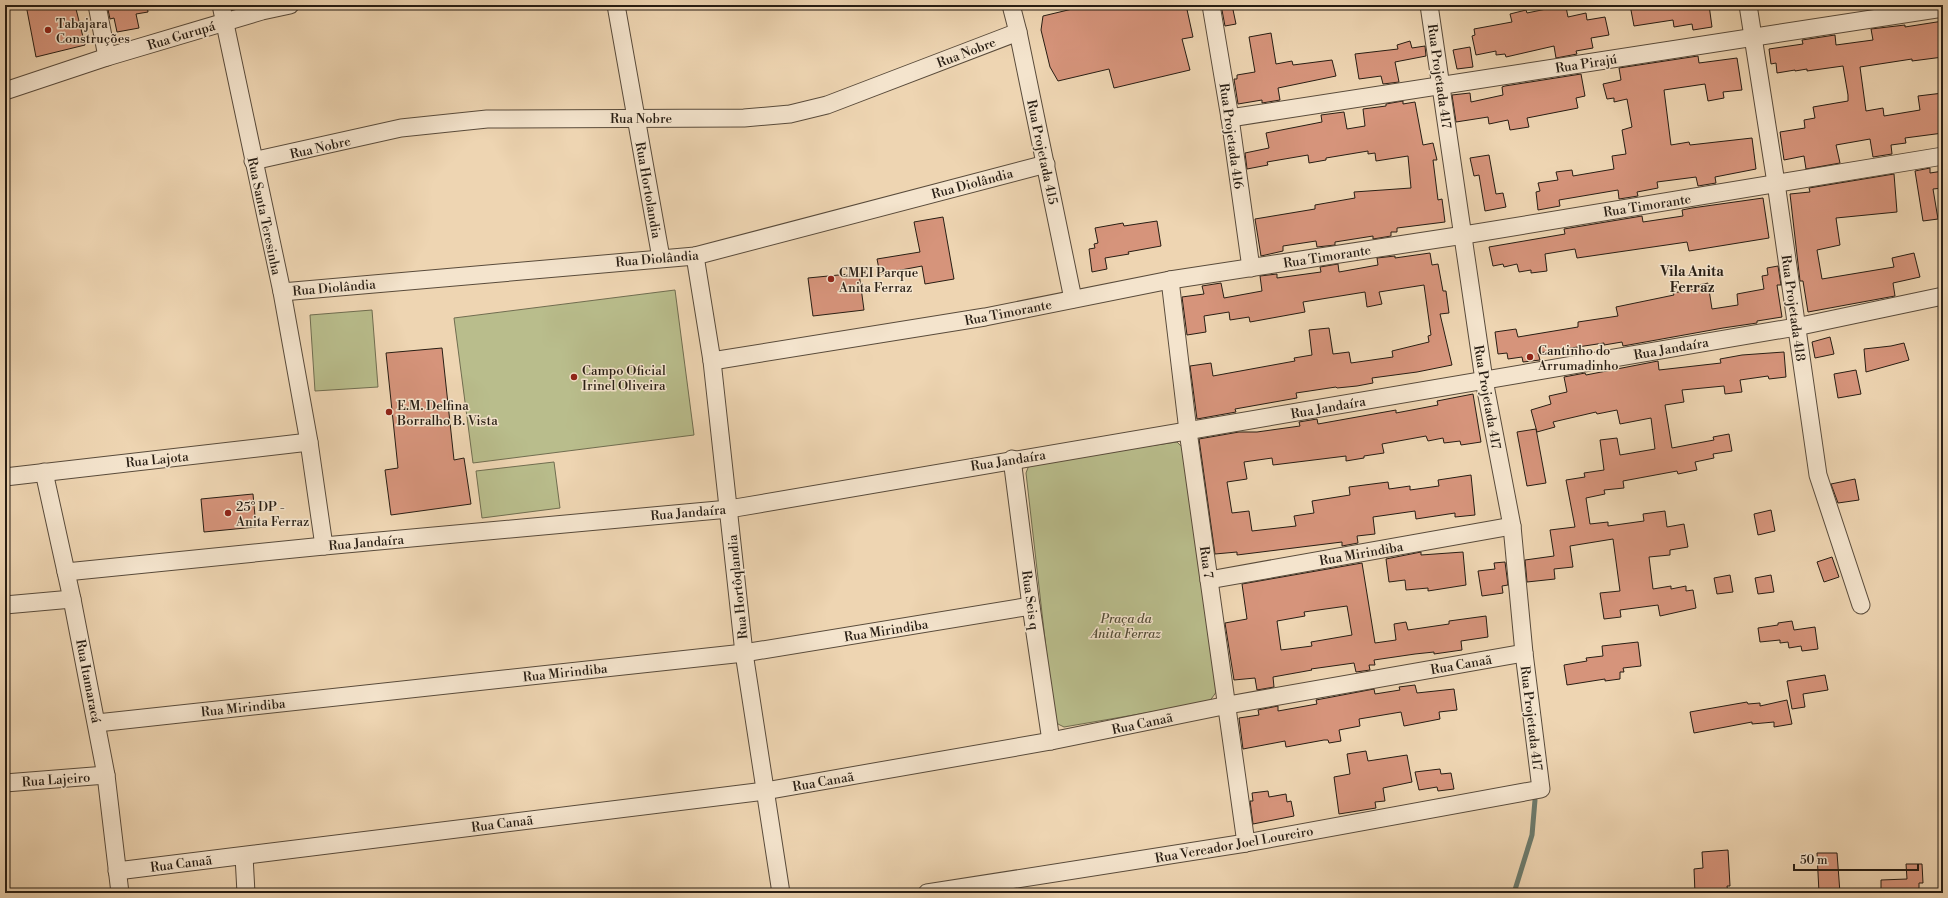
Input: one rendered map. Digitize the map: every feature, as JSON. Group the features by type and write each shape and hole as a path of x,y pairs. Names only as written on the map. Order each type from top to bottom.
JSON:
{"street":[{"path":"97,5 107,57"},
{"name":"Rua Santa Teresinha","path":"221,5 226,22 253,161 282,292 309,442 324,546"},
{"name":"Rua Gurupá","path":"5,91 107,57 290,5"},
{"name":"Rua Hortolandia","path":"616,5 661,258"},
{"name":"Rua Projetada 415","path":"1011,5 1046,164 1073,299"},
{"name":"Rua Projetada 416","path":"1211,5 1230,118 1251,268"},
{"name":"Rua Projetada 417","path":"1429,5 1484,380 1512,526 1524,653 1541,789"},
{"name":"Rua Projetada 418","path":"1748,5 1776,183 1818,475 1861,605"},
{"name":"Rua Pirajú","path":"1230,118 1753,36 1943,8"},
{"name":"Rua Nobre","path":"253,161 401,128 487,119 744,118 797,112 827,105 1018,32"},
{"name":"Rua Timorante","path":"712,361 985,317 1170,280 1464,236 1943,156"},
{"name":"Rua Diolândia","path":"282,292 695,256 1046,164"},
{"name":"Rua Hortôqlandia","path":"695,256 712,361 744,653 781,893"},
{"name":"Rua 7","path":"1170,280 1188,431 1228,705 1246,843"},
{"name":"Rua Jandaíra","path":"66,572 729,508 1796,327 1943,296"},
{"name":"Rua Lajota","path":"5,477 309,442"},
{"name":"Rua Seis q","path":"1012,459 1031,606 1051,741"},
{"name":"Rua Itamaracá","path":"44,472 97,723 106,775 120,893"},
{"name":"Rua Mirindiba","path":"1209,580 1512,526"},
{"path":"5,605 72,599"},
{"name":"Rua Mirindiba","path":"97,723 744,653 1031,606"},
{"name":"Rua Canaã","path":"117,870 244,856 765,791 1051,741 1228,705 1524,653"},
{"name":"Rua Lajeiro","path":"5,782 106,775"},
{"name":"Rua Vereador Joel Loureiro","path":"927,893 1246,843 1541,789"},
{"path":"244,856 246,893"}],"green space":[{"name":"Campo Oficial Irinel Oliveira","path":"675,290 694,435 473,463 454,318"},
{"path":"372,310 378,387 315,391 310,315"},
{"name":"Praça da Anita Ferraz","path":"1177,442 1184,449 1217,691 1209,702 1064,727 1058,724 1054,718 1026,473 1029,465 1036,462"},
{"path":"554,462 560,508 482,518 476,471"}],"building":[{"path":"26,5 75,5 85,45 36,57"},
{"path":"107,5 147,5 148,12 136,14 139,28 117,32 114,18 110,19"},
{"path":"1089,5 1186,5 1193,37 1182,39 1190,70 1114,88 1109,69 1058,81 1050,67 1041,30 1043,16"},
{"path":"1221,5 1232,5 1236,24 1225,26"},
{"path":"1630,5 1709,5 1712,27 1693,30 1692,24 1674,27 1673,20 1634,26"},
{"path":"1556,7 1566,7 1568,17 1586,13 1587,20 1605,17 1609,35 1591,38 1593,48 1576,51 1577,54 1556,58 1554,46 1506,57 1505,54 1496,55 1496,51 1476,55 1472,36 1475,35 1474,29 1512,22 1510,14 1526,10 1527,13"},
{"path":"1943,21 1943,57 1912,61 1912,59 1860,67 1866,111 1883,108 1884,116 1920,110 1918,96 1943,93 1943,133 1905,138 1906,143 1891,145 1892,154 1873,157 1870,139 1836,145 1840,163 1806,169 1804,156 1784,160 1780,132 1805,128 1804,120 1815,118 1813,107 1848,101 1848,95 1843,66 1777,73 1776,63 1771,64 1769,49 1803,44 1802,40 1835,35 1836,45 1873,40 1871,29 1905,25 1905,27"},
{"path":"1271,33 1276,64 1292,61 1293,65 1332,60 1336,76 1278,88 1280,100 1262,103 1262,100 1238,104 1234,79 1237,79 1237,75 1255,72 1249,37"},
{"path":"1410,41 1412,48 1425,46 1426,56 1395,62 1399,82 1383,84 1381,76 1359,79 1355,54 1398,49 1397,45"},
{"path":"1470,47 1473,67 1457,69 1453,50"},
{"path":"1698,56 1699,63 1737,58 1742,90 1723,92 1724,98 1708,101 1705,84 1664,90 1671,145 1689,142 1690,145 1752,138 1756,169 1715,177 1716,183 1698,186 1696,177 1657,182 1658,188 1637,192 1638,196 1619,199 1618,190 1559,200 1560,206 1538,210 1536,192 1540,191 1538,183 1558,180 1556,172 1572,170 1573,176 1614,169 1612,156 1626,154 1622,130 1632,127 1627,99 1614,102 1614,98 1607,99 1603,84 1621,80 1619,68"},
{"path":"1581,74 1585,96 1576,98 1578,108 1527,118 1529,127 1510,130 1508,120 1489,124 1488,117 1456,122 1452,95 1470,93 1471,102 1503,95 1502,87 1505,86"},
{"path":"1403,101 1403,104 1415,102 1423,145 1433,143 1437,160 1433,160 1438,200 1442,199 1445,222 1397,228 1397,232 1391,232 1391,236 1373,239 1373,236 1335,242 1335,245 1317,247 1316,241 1283,246 1283,251 1261,256 1255,219 1315,209 1315,205 1355,198 1354,192 1411,188 1408,156 1376,161 1375,153 1368,154 1368,151 1326,158 1326,160 1309,163 1308,155 1267,162 1268,165 1247,169 1245,153 1269,148 1266,133 1322,122 1321,115 1344,112 1347,129 1365,126 1363,109 1386,106 1386,104"},
{"path":"1489,155 1496,194 1503,193 1506,207 1485,211 1479,175 1474,176 1470,158"},
{"path":"1930,168 1930,173 1943,171 1943,188 1933,189 1938,219 1923,221 1915,171"},
{"path":"1894,174 1897,212 1836,218 1840,245 1817,250 1822,279 1894,267 1892,258 1914,253 1920,277 1893,283 1895,296 1808,312 1803,281 1800,281 1790,194 1810,192 1809,188"},
{"path":"1763,198 1769,238 1689,251 1687,242 1577,258 1575,249 1545,254 1547,271 1531,273 1531,270 1519,272 1517,264 1504,267 1503,264 1493,266 1489,247 1565,234 1564,229 1642,216 1643,222 1683,216 1682,210"},
{"path":"943,217 954,279 925,284 922,266 880,274 877,259 920,252 914,222"},
{"path":"1157,221 1161,246 1105,258 1107,269 1092,272 1089,249 1095,248 1094,244 1098,243 1095,228 1123,223 1124,226"},
{"path":"1430,253 1432,265 1438,264 1443,291 1446,291 1449,313 1440,314 1452,365 1417,372 1372,378 1373,383 1357,386 1336,387 1296,393 1297,398 1235,409 1236,412 1197,419 1190,366 1211,363 1213,376 1295,361 1294,358 1312,355 1309,330 1329,328 1333,354 1349,352 1351,363 1393,357 1392,351 1429,342 1428,336 1431,335 1424,285 1379,292 1382,304 1367,307 1365,292 1303,302 1305,312 1250,322 1249,317 1230,320 1229,312 1204,316 1206,332 1187,335 1182,297 1204,294 1202,286 1221,283 1224,298 1262,291 1260,276 1277,274 1277,278 1321,272 1320,267 1338,264 1339,272 1378,265 1377,258 1395,256 1395,258"},
{"path":"1778,266 1781,285 1777,285 1782,317 1757,321 1757,323 1623,346 1622,342 1604,345 1604,343 1538,353 1540,360 1523,362 1522,357 1508,359 1507,353 1498,354 1495,332 1516,329 1518,337 1578,327 1578,322 1618,316 1616,307 1674,295 1673,293 1694,289 1694,286 1708,283 1712,309 1738,305 1737,294 1764,289 1762,276 1768,275 1767,268"},
{"path":"859,273 864,310 813,316 808,278"},
{"path":"1830,337 1834,354 1815,358 1812,342"},
{"path":"1904,343 1909,360 1866,372 1864,349"},
{"path":"442,348 454,460 464,458 471,504 391,515 385,470 398,468 386,353"},
{"path":"1784,352 1786,377 1769,379 1768,376 1740,380 1742,392 1725,394 1724,386 1682,390 1684,402 1665,405 1672,448 1714,440 1713,437 1729,434 1732,451 1713,454 1714,458 1695,462 1697,470 1678,474 1677,471 1623,481 1624,488 1604,490 1605,494 1586,498 1590,524 1608,522 1608,526 1644,521 1643,514 1665,511 1667,527 1684,524 1688,547 1670,550 1670,555 1649,557 1653,589 1671,586 1671,589 1686,586 1686,591 1693,590 1696,608 1660,616 1658,605 1620,610 1621,617 1604,619 1600,593 1620,591 1613,539 1570,546 1573,567 1554,569 1555,579 1527,582 1525,560 1554,556 1550,530 1575,527 1566,480 1585,477 1584,473 1604,470 1600,440 1617,438 1620,455 1655,449 1651,418 1620,424 1617,410 1597,414 1596,412 1553,422 1555,427 1537,432 1531,410 1551,404 1549,396 1567,392 1564,377 1585,373 1586,375 1658,361 1659,370 1721,363 1720,359 1742,355"},
{"path":"1856,370 1861,394 1838,398 1834,374"},
{"path":"1473,394 1481,442 1461,445 1460,441 1444,443 1443,438 1428,441 1426,436 1382,444 1384,453 1346,461 1346,456 1273,465 1272,458 1244,462 1247,479 1227,482 1232,513 1249,511 1252,531 1296,526 1294,516 1314,513 1312,501 1350,495 1349,487 1388,482 1389,489 1410,486 1410,490 1439,486 1438,480 1471,475 1475,515 1455,517 1455,513 1416,519 1415,511 1373,517 1375,534 1357,536 1358,543 1342,546 1342,542 1237,555 1237,552 1215,554 1199,439 1239,432 1257,432 1300,426 1299,422 1317,419 1318,424 1396,410 1396,413 1438,405 1437,401"},
{"path":"1536,429 1546,483 1527,486 1517,432"},
{"path":"1855,479 1859,500 1838,503 1831,484"},
{"name":"25° DP - Anita Ferraz","path":"253,494 256,527 204,532 201,499"},
{"path":"1771,510 1775,531 1758,535 1754,514"},
{"path":"1421,552 1421,555 1463,552 1466,585 1428,591 1428,588 1406,590 1405,580 1389,582 1386,559"},
{"path":"1832,557 1839,577 1824,582 1817,562"},
{"path":"1505,562 1508,585 1502,586 1503,593 1482,596 1478,571 1495,569 1494,563"},
{"path":"1362,563 1375,643 1396,640 1394,624 1406,622 1408,630 1449,624 1449,621 1486,616 1488,637 1461,641 1462,650 1434,654 1434,652 1415,654 1374,660 1375,665 1369,665 1370,670 1356,672 1354,663 1311,669 1312,670 1273,677 1274,687 1257,690 1255,678 1234,680 1225,623 1247,619 1242,584","holes":["1347,606 1352,635 1311,642 1312,646 1281,650 1277,621 1305,616 1304,612"]},
{"path":"1730,575 1733,592 1717,594 1714,578"},
{"path":"1771,575 1774,592 1758,594 1755,578"},
{"path":"1792,621 1794,630 1815,627 1818,649 1802,651 1801,646 1789,648 1788,642 1780,643 1780,640 1760,642 1758,628"},
{"path":"1638,642 1641,666 1623,668 1624,672 1620,672 1620,679 1605,681 1605,679 1567,685 1564,665 1587,661 1586,658 1603,656 1602,646"},
{"path":"1825,675 1828,690 1803,694 1805,707 1792,709 1787,681"},
{"path":"1415,685 1417,693 1454,689 1457,710 1439,712 1440,719 1404,726 1401,712 1359,719 1360,726 1339,730 1341,741 1329,743 1328,740 1324,740 1286,747 1285,741 1243,749 1239,718 1259,715 1258,710 1278,706 1278,711 1317,704 1316,700 1374,689 1375,694 1400,690 1399,687"},
{"path":"1787,700 1792,724 1774,727 1774,722 1752,724 1752,722 1694,733 1690,712 1747,702 1748,704 1760,703 1760,706"},
{"path":"1366,751 1368,761 1407,755 1412,782 1383,788 1385,801 1375,802 1376,808 1339,814 1334,777 1350,774 1347,754"},
{"path":"1440,769 1441,774 1451,773 1454,789 1438,791 1437,787 1419,790 1415,772"},
{"path":"1268,791 1269,797 1286,794 1287,802 1291,801 1294,816 1253,824 1250,801 1253,801 1252,793"},
{"path":"1728,850 1730,886 1727,886 1728,893 1695,893 1694,869 1703,868 1702,852"},
{"path":"1817,853 1837,853 1840,893 1819,893"},
{"path":"1906,864 1922,864 1923,883 1919,883 1919,893 1881,893 1881,880 1907,879"}],"waterway":[{"path":"1514,893 1532,835 1535,800"}],"place":[{"name":"Tabajara Construções","path":"48,30"},
{"name":"CMEI Parque Anita Ferraz","path":"831,279"},
{"name":"Cantinho do Arrumadinho","path":"1530,357"},
{"name":"Campo Oficial Irinel Oliveira","path":"574,377"},
{"name":"E.M. Delfina Borralho B. Vista","path":"389,412"},
{"name":"25° DP - Anita Ferraz","path":"228,513"}],"district":[{"name":"Vila Anita Ferraz","path":"1692,280"}]}
